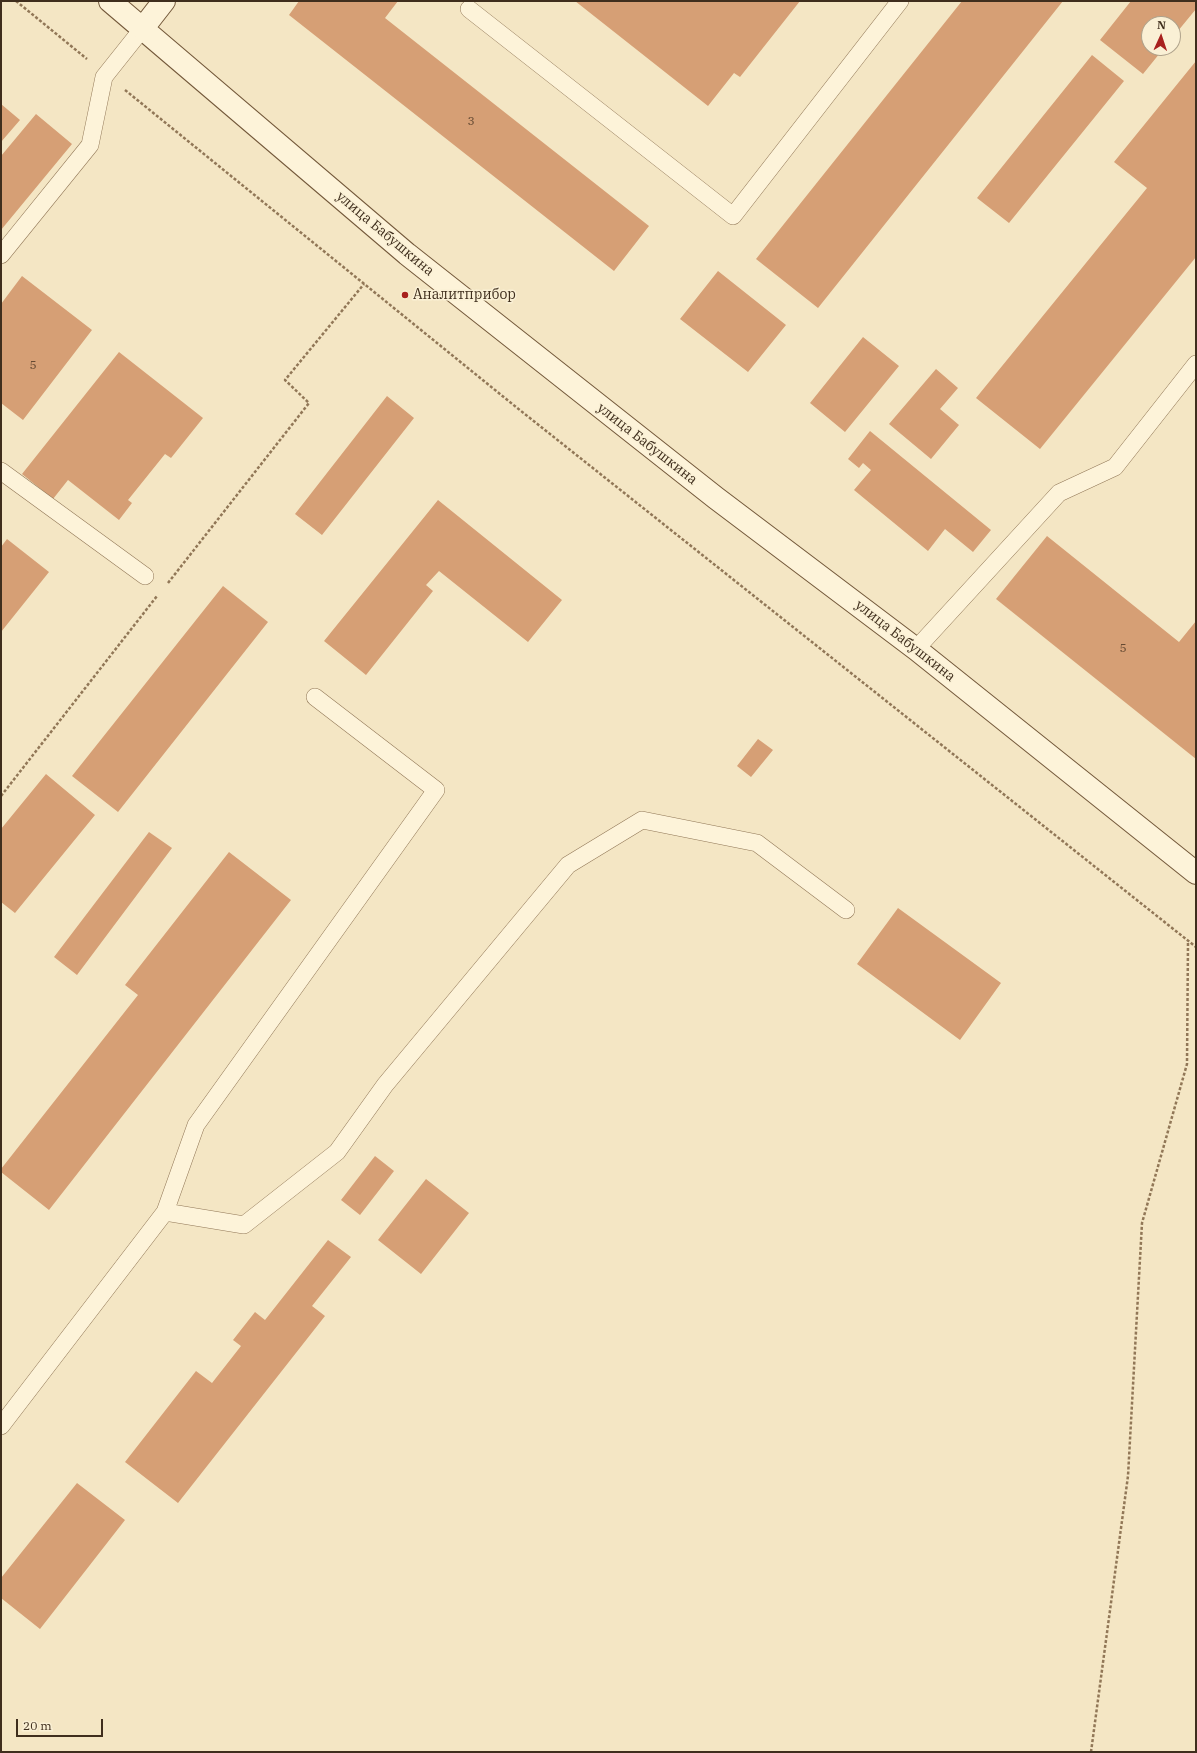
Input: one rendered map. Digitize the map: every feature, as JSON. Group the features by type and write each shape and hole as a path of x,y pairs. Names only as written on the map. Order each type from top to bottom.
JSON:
{"main road":[{"name":"улица Бабушкина","path":"110,1 407,254 716,498 916,649 1196,873"},
{"path":"143,28 164,1"}],"lane":[{"path":"469,10 733,216 900,1"},
{"path":"1,255 90,145 104,77 143,28"},
{"path":"916,649 1059,493 1116,467 1196,364"},
{"path":"1,471 145,576"},
{"path":"1,1426 165,1212 196,1125 436,790 315,697"},
{"path":"165,1212 244,1225 337,1152 385,1085 568,865 642,820 757,843 846,910"}],"path":[{"path":"16,1 516,408 1196,947"},
{"path":"167,584 309,403 285,380 364,284"},
{"path":"1,796 162,590"},
{"path":"1091,1752 1128,1476 1142,1223 1187,1064 1188,941"}],"building":[{"path":"299,1 398,1 385,18 649,226 614,271 289,15"},
{"path":"575,1 800,1 740,77 734,73 708,106"},
{"path":"962,1 1063,1 818,308 756,259"},
{"path":"1131,1 1196,1 1196,9 1181,27 1181,16 1141,16 1141,56 1158,56 1143,74 1100,40"},
{"path":"1092,55 1124,81 1009,223 977,198"},
{"path":"1196,61 1196,257 1040,449 976,398 1147,188 1114,162"},
{"path":"1,104 20,120 1,142"},
{"path":"36,114 72,144 1,230 1,156"},
{"path":"718,271 786,325 748,372 680,319"},
{"path":"22,276 92,330 23,420 1,403 1,304"},
{"path":"863,337 899,366 845,432 810,403"},
{"path":"119,352 203,418 171,458 165,454 128,500 132,503 119,520 68,480 53,499 22,474"},
{"path":"936,369 958,388 940,409 959,425 931,459 889,424"},
{"path":"387,396 414,418 322,535 295,514"},
{"path":"870,431 991,530 973,552 945,529 928,551 854,490 871,470 863,463 859,468 848,459"},
{"path":"438,500 562,600 528,642 439,571 426,585 433,591 366,675 324,641"},
{"path":"1047,536 1179,642 1196,621 1196,759 996,599"},
{"path":"7,539 49,572 1,632 1,547"},
{"path":"223,586 268,622 118,812 72,776"},
{"path":"758,739 773,750 751,777 737,766"},
{"path":"46,774 95,815 15,913 1,902 1,829"},
{"path":"149,832 172,848 77,975 54,957"},
{"path":"229,852 291,900 49,1210 1,1172 1,1169 138,995 125,985"},
{"path":"898,908 1001,983 960,1040 857,964"},
{"path":"375,1156 394,1171 360,1215 341,1200"},
{"path":"426,1179 469,1213 421,1274 378,1240"},
{"path":"328,1240 351,1257 312,1306 325,1316 178,1503 125,1462 196,1371 212,1383 241,1346 233,1340 255,1312 265,1320"},
{"path":"77,1483 125,1520 40,1629 1,1598 1,1578"}],"place":[{"name":"Аналитприбор","path":"405,295"}]}
